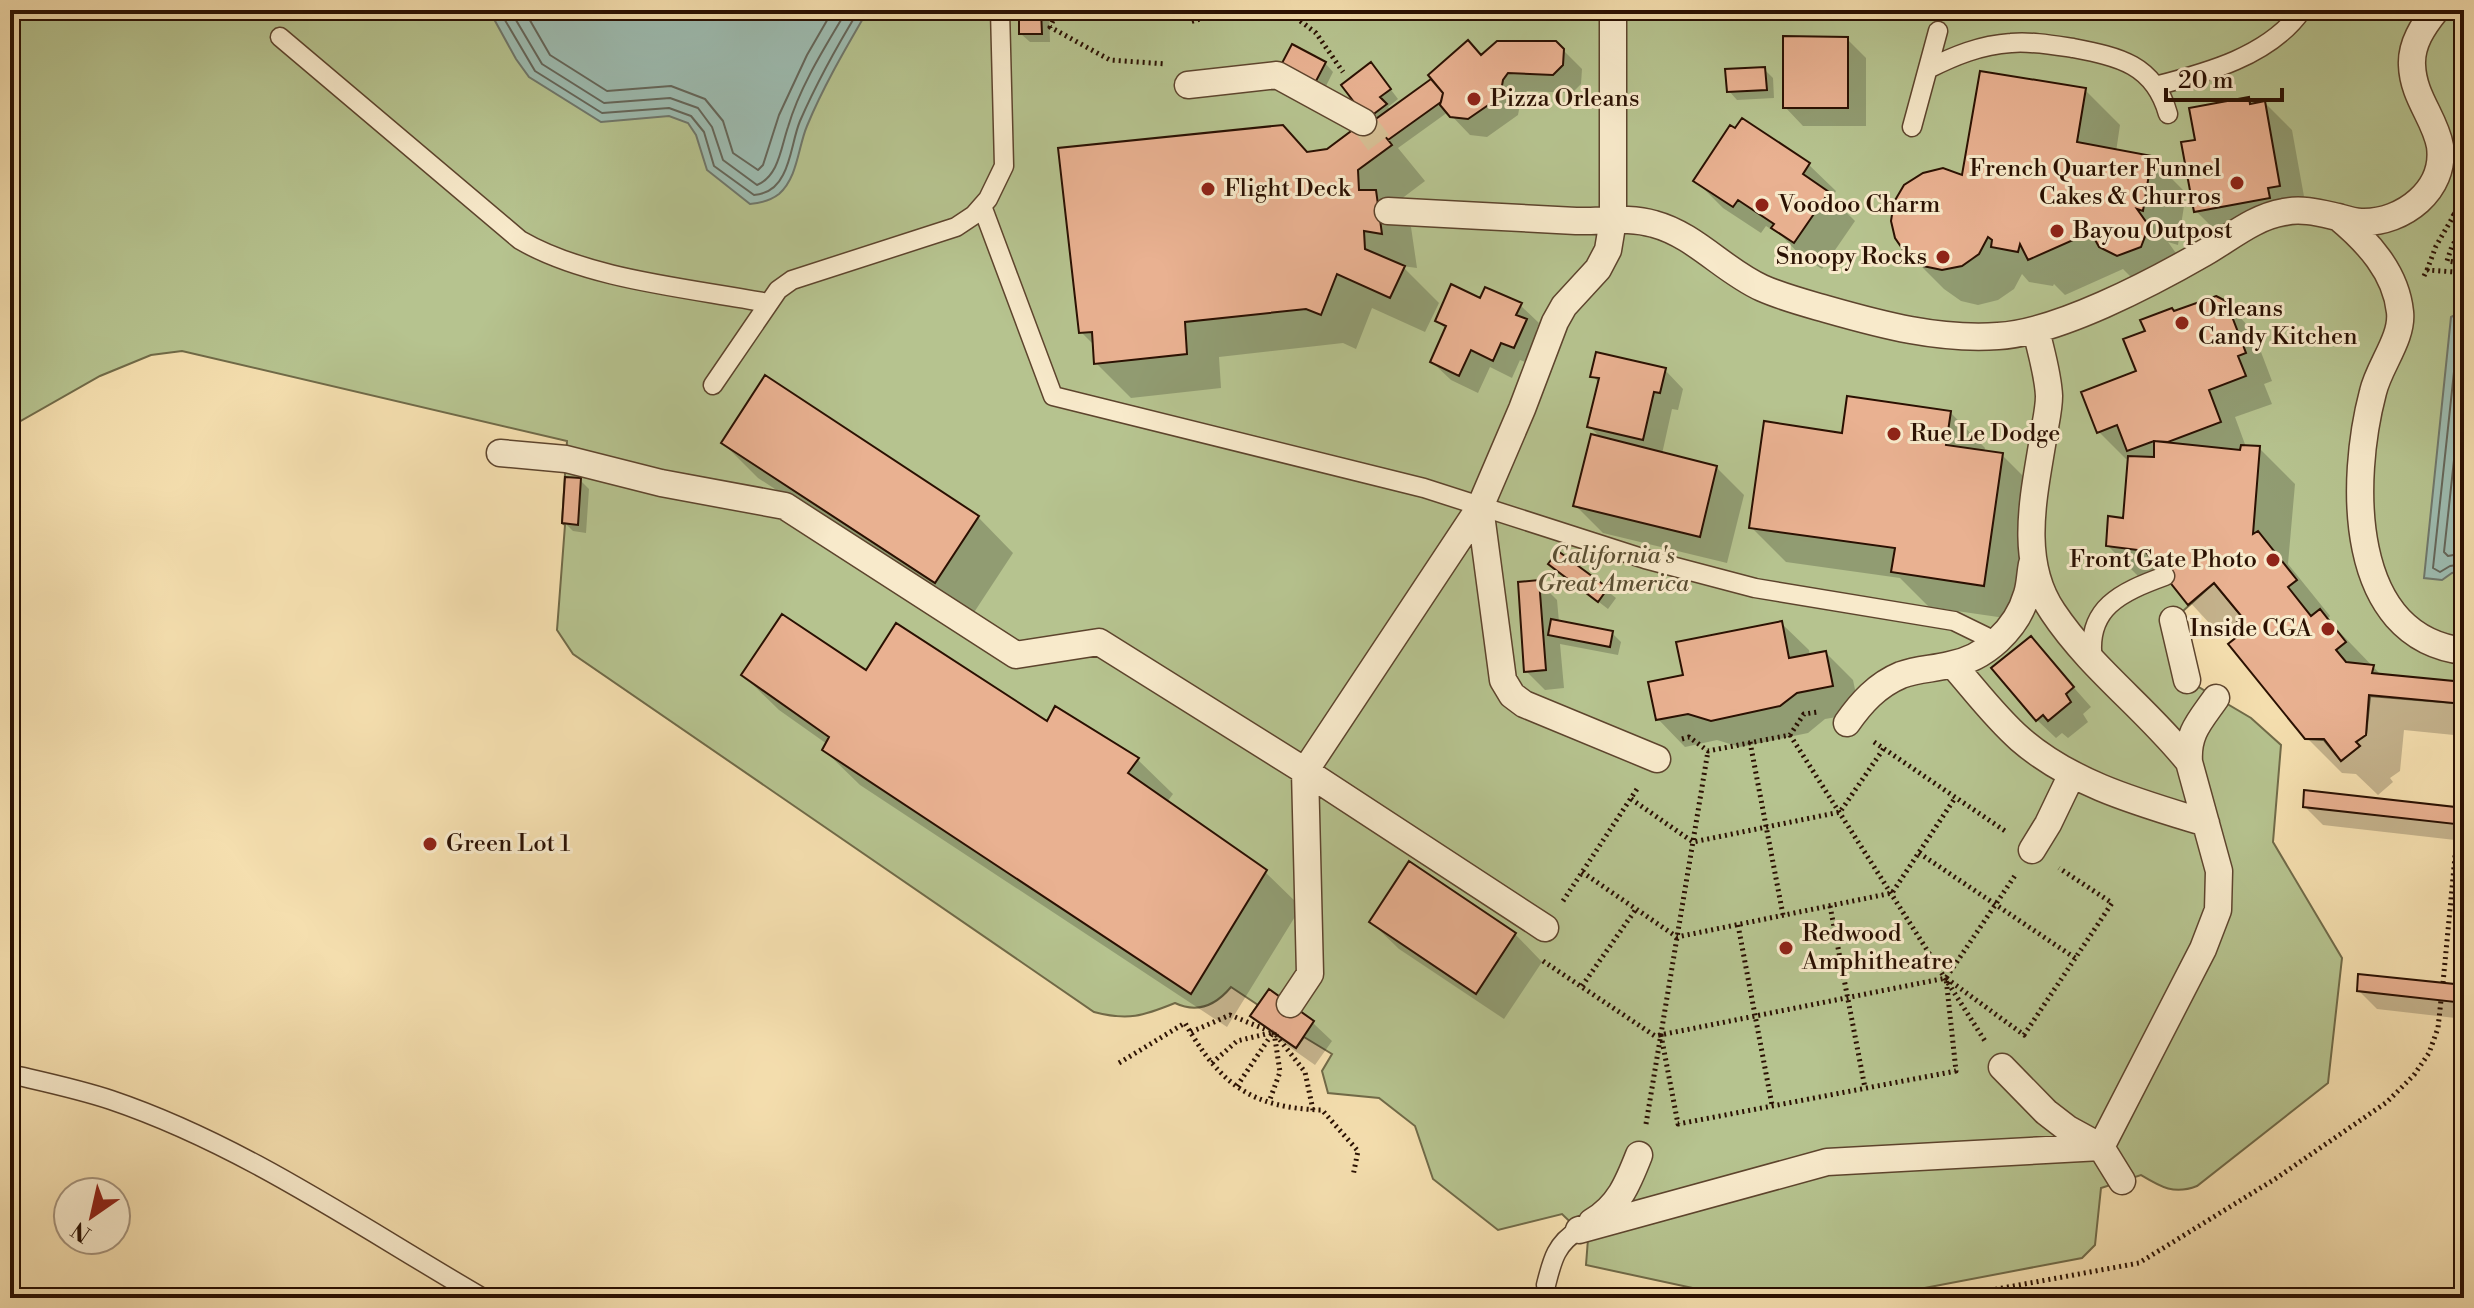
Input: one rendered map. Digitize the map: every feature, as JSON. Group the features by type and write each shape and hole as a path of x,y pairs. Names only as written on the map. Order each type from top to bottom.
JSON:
{"street":[{"path":"1290,1004 1310,974 1305,771 1480,507 1555,322 1564,306 1598,269 1608,250 1613,220 1613,10"},
{"path":"2436,10 2415,43 2411,63 2415,86 2439,144 2439,174"},
{"path":"1193,84 1277,75 1363,122"},
{"path":"1388,211 1579,221 1639,220 1683,235 1735,273 1763,289 1891,328 1943,335 1999,336 2036,330 2094,308 2167,272 2262,217 2287,211 2314,212 2362,222 2397,215 2426,196 2439,174 2464,153"},
{"path":"2338,217 2356,232 2386,270 2400,309 2400,324 2378,373 2364,437 2361,521 2366,555 2376,585 2391,611 2406,627 2428,642 2464,651"},
{"path":"1847,723 1868,696 1884,684 1902,675 1953,665 1997,642 2015,622 2028,594 2033,556 2032,506 2049,398 2036,330"},
{"path":"500,453 566,459 661,483 785,506 1016,655 1099,642 1305,771 1545,928"},
{"path":"1480,507 1492,584 1498,659 1503,680 1512,695 1524,704 1657,759"},
{"path":"2033,556 2039,582 2052,611 2093,661 2189,762"},
{"path":"2173,620 2187,680"},
{"path":"1953,665 2020,738 2072,774 2102,789 2206,823"},
{"path":"2101,1147 2203,949 2218,910 2219,871 2189,762 2190,737 2216,698"},
{"path":"2032,850 2072,774"},
{"path":"2002,1067 2046,1112 2068,1129 2101,1147 2122,1181"},
{"path":"1579,1230 1827,1162 2101,1147"},
{"path":"1579,1230 1612,1209 1629,1182 1639,1155"}],"lane":[{"path":"713,385 778,290 801,276 956,227 982,206 997,184 1004,166 1000,10"},
{"path":"2155,86 2200,74 2242,56 2277,37 2302,10"},
{"path":"1912,127 1938,31"},
{"path":"280,37 520,240 572,264 768,303"},
{"path":"1928,69 1963,52 2012,42 2059,46 2113,56 2136,67 2155,86 2163,97 2168,114"},
{"path":"982,206 1053,396 1424,488 1645,559 1755,588 1954,621 1997,642"},
{"path":"2093,661 2090,641 2095,623 2108,606 2126,593 2165,576"},
{"path":"10,1074 110,1100 210,1141 483,1298"},
{"path":"1546,1285 1554,1253 1567,1236 1579,1230"}],"path":[{"path":"1058,10 1050,27 1110,60 1185,66 1193,84"},
{"path":"1191,10 1186,12 1190,22 1230,10"},
{"path":"1286,10 1316,33 1348,80"},
{"path":"2427,270 2436,246 2454,215"},
{"path":"2464,227 2447,261 2454,262 2464,239"},
{"path":"1639,1155 1661,1035 1708,751 1790,735 1804,714 1828,710 2112,903 2024,1035 1946,978 1848,997 1756,1016 1661,1035 1655,1036 1529,951 1657,759"},
{"path":"1790,735 2002,1067"},
{"path":"1750,742 1783,915"},
{"path":"1631,799 1693,842 1840,812 1884,748"},
{"path":"2460,807 2464,765"},
{"path":"1582,872 1677,937 1738,925 1892,893 1955,798"},
{"path":"2443,983 2458,825"},
{"path":"1661,1035 1678,1124 1956,1071 1946,978 2032,850"},
{"path":"1919,853 2075,958"},
{"path":"1830,906 1865,1088"},
{"path":"1582,986 1636,909"},
{"path":"1738,925 1772,1105"},
{"path":"1948,1298 2139,1263 2275,1179 2387,1102 2414,1075 2429,1053 2438,1028 2441,1000"},
{"path":"1237,1086 1290,1004"},
{"path":"1191,1032 1230,1015 1274,1032 1305,1072 1313,1110"},
{"path":"1119,1063 1185,1023 1200,1050 1248,1095 1289,1109 1322,1110 1358,1151 1353,1176"},
{"path":"1212,1063 1237,1041 1274,1032"},
{"path":"1269,1102 1280,1072 1274,1032"}],"green space":[{"name":"California's Great America","path":"10,10 2464,10 2464,704 2370,696 2366,735 2356,742 2360,746 2341,761 2324,740 2305,739 2236,623 2243,618 2214,583 2173,620 2187,680 2251,718 2281,745 2273,842 2342,958 2328,1083 2197,1186 2181,1190 2168,1188 2141,1175 2101,1188 2095,1245 2082,1258 1872,1298 1739,1298 1586,1265 1588,1239 1562,1214 1498,1230 1433,1179 1415,1126 1379,1098 1328,1093 1322,1071 1332,1054 1304,1037 1296,1048 1250,1016 1258,1005 1231,987 1213,1003 1199,1008 1175,1003 1126,1017 1094,1012 573,654 557,630 565,525 562,523 567,441 182,351 151,355 100,376 10,427"}],"water":[{"path":"489,10 868,10 814,111 790,179 776,196 750,204 707,170 696,135 688,123 669,116 601,122 529,77"},
{"path":"2461,312 2464,317 2464,571 2452,573 2442,580 2424,578 2451,317"}],"building":[{"path":"1019,10 1041,10 1042,34 1019,34"},
{"path":"1783,36 1848,37 1848,108 1783,108"},
{"path":"1468,40 1481,55 1497,41 1556,41 1564,49 1563,65 1553,75 1508,73 1503,80 1500,97 1468,119 1450,117 1440,105 1443,93 1428,75"},
{"path":"1292,44 1326,62 1315,83 1281,65"},
{"path":"1371,62 1391,89 1380,97 1387,104 1367,119 1341,85"},
{"path":"1765,67 1767,90 1727,92 1725,69"},
{"path":"1980,71 2086,88 2077,142 2152,156 2143,211 2137,209 2149,226 2141,247 2117,256 2099,247 2091,232 2028,260 2020,244 2018,252 1991,247 1992,240 1988,237 1979,254 1962,266 1942,270 1923,266 1906,254 1895,238 1891,221 1894,202 1904,185 1923,173 1943,168 1962,175"},
{"path":"1431,79 1443,93 1441,102 1388,140 1373,121"},
{"path":"2249,97 2250,104 2265,101 2280,186 2268,188 2270,198 2194,212 2181,142 2195,140 2189,108"},
{"path":"1370,117 1392,145 1358,170 1359,190 1376,190 1382,234 1364,231 1365,249 1405,266 1390,298 1337,274 1321,315 1306,309 1185,322 1187,354 1094,364 1092,332 1079,333 1058,148 1283,125 1307,152 1327,149"},
{"path":"1742,118 1810,163 1803,174 1829,192 1794,243 1771,228 1774,224 1738,200 1733,207 1693,181 1730,125 1735,128"},
{"path":"2464,250 2464,317 2455,296 2455,278"},
{"path":"1451,284 1480,298 1485,287 1522,303 1516,315 1527,319 1514,348 1501,343 1493,361 1471,350 1459,376 1430,362 1446,326 1435,321"},
{"path":"2216,296 2226,301 2246,353 2238,356 2246,376 2209,390 2221,422 2168,442 2154,441 2127,451 2117,425 2097,433 2081,392 2136,371 2123,339 2145,331 2140,320"},
{"path":"1596,352 1666,368 1660,393 1654,392 1643,440 1587,427 1599,378 1590,377"},
{"path":"765,375 979,516 935,583 721,443"},
{"path":"1847,396 1951,411 1946,445 2003,453 1984,586 1891,572 1895,548 1749,528 1764,421 1842,433"},
{"path":"1591,434 1717,466 1700,537 1573,506"},
{"path":"2154,441 2240,450 2241,445 2260,446 2253,534 2258,531 2297,580 2288,587 2311,616 2320,609 2346,642 2336,650 2346,662 2374,665 2372,673 2464,682 2464,704 2369,695 2366,735 2356,742 2360,746 2341,761 2324,739 2305,739 2228,644 2243,632 2236,623 2243,618 2214,583 2188,605 2145,551 2106,546 2108,516 2123,518 2128,456 2154,457"},
{"path":"565,477 581,478 578,525 562,523"},
{"path":"1558,551 1608,588 1598,602 1548,564"},
{"path":"1539,580 1546,670 1524,672 1518,582"},
{"path":"782,614 866,670 896,623 1047,721 1055,706 1139,758 1128,773 1267,870 1191,994 822,750 829,737 741,675"},
{"path":"1551,619 1613,631 1610,647 1548,635"},
{"path":"1782,621 1789,658 1826,651 1833,686 1797,693 1780,706 1711,721 1688,714 1656,720 1648,682 1683,675 1676,642"},
{"path":"2031,636 2074,687 2066,694 2071,702 2048,721 2043,715 2036,721 1991,668"},
{"path":"2304,790 2464,808 2464,825 2303,807"},
{"path":"1409,861 1516,933 1476,994 1369,922"},
{"path":"2358,974 2464,985 2464,1003 2357,991"},
{"path":"1269,989 1314,1021 1296,1048 1250,1016"}],"tunnel":[{"path":"1363,122 1384,150"}],"place":[{"name":"Pizza Orleans","path":"1474,99"},
{"name":"French Quarter Funnel Cakes & Churros","path":"2237,183"},
{"name":"Flight Deck","path":"1208,189"},
{"name":"Voodoo Charm","path":"1762,205"},
{"name":"Bayou Outpost","path":"2057,231"},
{"name":"Snoopy Rocks","path":"1943,257"},
{"name":"Orleans Candy Kitchen","path":"2182,323"},
{"name":"Rue Le Dodge","path":"1894,434"},
{"name":"Front Gate Photo","path":"2273,560"},
{"name":"Inside CGA","path":"2328,629"},
{"name":"Green Lot 1","path":"430,844"},
{"name":"Redwood Amphitheatre","path":"1786,948"}]}
